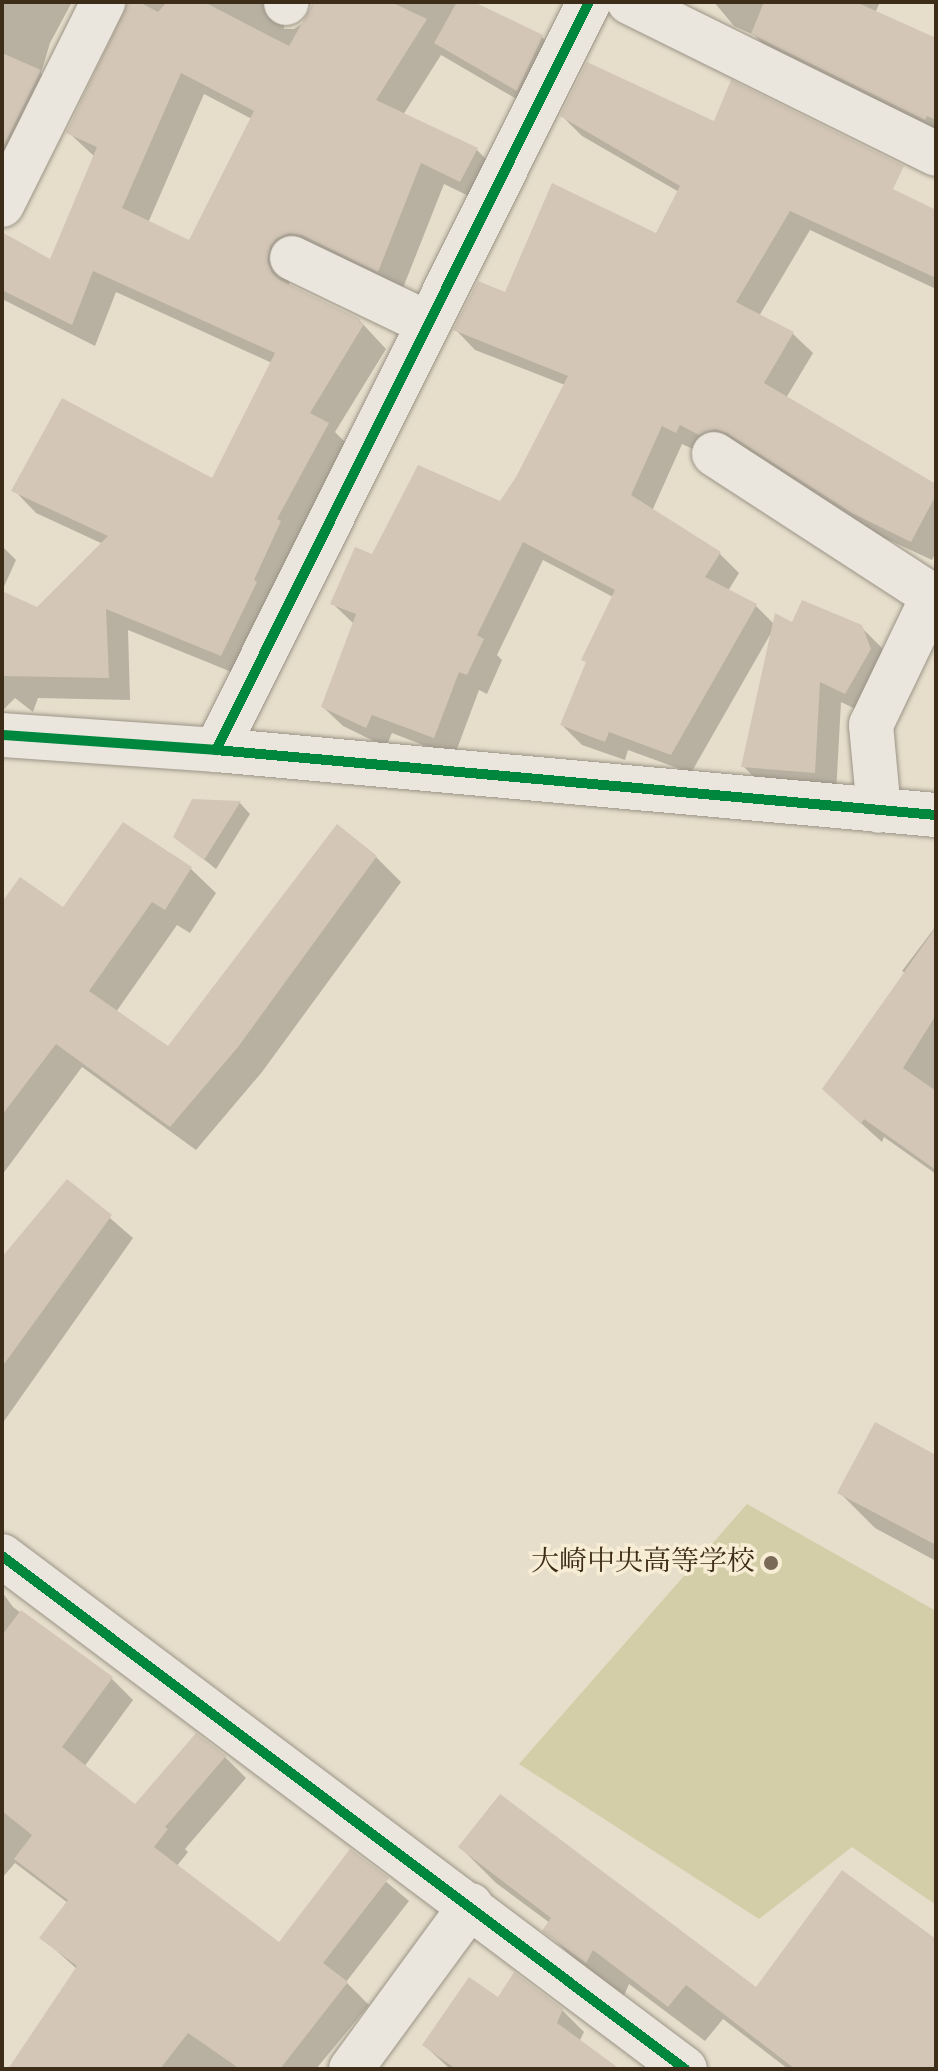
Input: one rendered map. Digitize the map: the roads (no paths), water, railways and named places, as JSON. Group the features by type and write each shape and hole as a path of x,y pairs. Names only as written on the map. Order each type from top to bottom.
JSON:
{"street":[{"path":"2,205 103,2"},
{"path":"216,750 589,2"},
{"path":"629,2 936,154"},
{"path":"292,258 427,323"},
{"path":"714,454 934,593 871,725 879,811"},
{"path":"2,735 216,750 936,815"},
{"path":"7,1571 471,1905 685,2069"},
{"path":"351,2069 471,1905"}],"place":[{"name":"大崎中央高等学校","path":"771,1563"}]}
